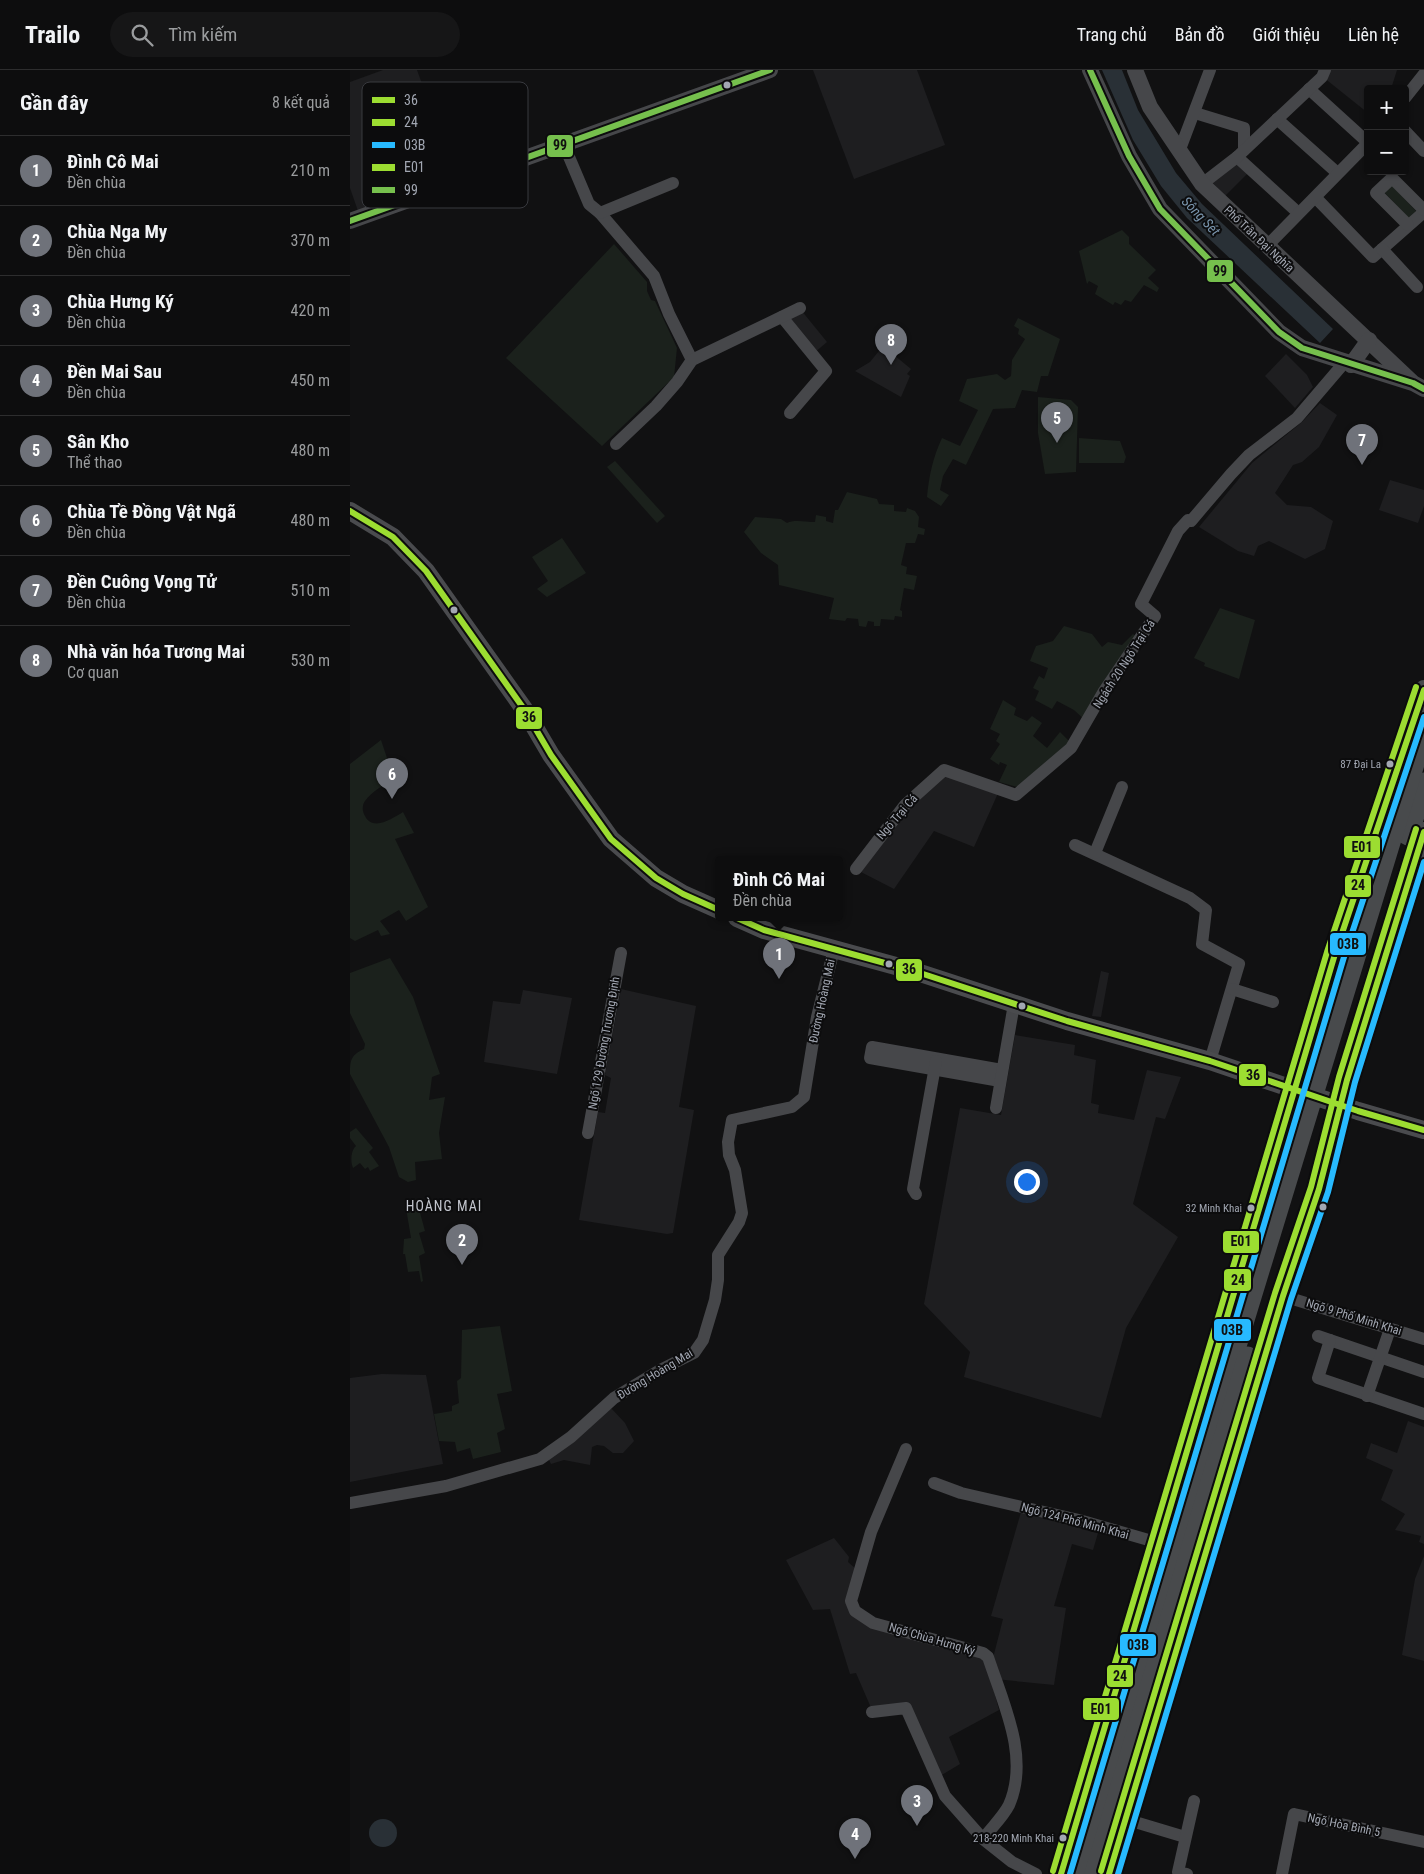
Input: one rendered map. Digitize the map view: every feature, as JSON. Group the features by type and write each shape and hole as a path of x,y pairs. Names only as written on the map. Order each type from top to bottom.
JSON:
{"highway":[{"path":"1079,1874 1221,1394 1424,731"},
{"path":"1095,1874 1308,1156 1424,783"}],"main road":[{"path":"350,511 394,538 426,571 524,709 551,755 611,838 656,878 683,894 715,908"},
{"path":"1061,1874 1332,970 1381,814 1424,690"},
{"path":"1109,1874 1284,1296 1304,1237 1342,1105 1347,1080 1424,832"},
{"path":"744,921 764,930 914,971 1014,1004 1210,1061 1424,1130"},
{"path":"1332,970 1377,982"},
{"path":"1117,1685 1122,1696 1135,1706 1152,1706 1162,1697"},
{"path":"1095,1761 1101,1754 1125,1751 1135,1759 1139,1773"}],"street":[{"path":"528,158 770,70"},
{"name":"Phố Trần Đại Nghĩa","path":"1090,70 1129,156 1160,209 1215,268 1292,343 1348,364 1419,386"},
{"name":"Phố Trần Đại Nghĩa","path":"1136,70 1150,108 1202,184 1266,247 1419,386"},
{"path":"1179,152 1210,70"},
{"path":"1202,184 1277,119 1322,77 1325,70"},
{"path":"1409,93 1424,74"},
{"path":"1309,89 1364,139"},
{"path":"1195,113 1244,128 1240,153"},
{"path":"1277,119 1334,170"},
{"path":"1409,134 1421,143"},
{"path":"1266,247 1316,198 1364,143"},
{"path":"564,145 589,204 600,213 654,276 669,314 692,360"},
{"path":"1240,153 1294,209"},
{"path":"600,213 673,183"},
{"path":"1316,198 1373,257 1420,218"},
{"path":"350,221 387,208"},
{"path":"1382,249 1417,287"},
{"path":"616,444 656,406 677,382 692,360 800,308"},
{"path":"782,317 826,370 790,413"},
{"path":"1348,364 1369,340"},
{"name":"Ngách 20 Ngõ Trại Cá","path":"944,770 1016,795 1071,748 1104,691 1156,616 1142,604 1178,531 1188,520 1191,521 1230,474 1249,455 1296,418 1313,400 1336,370 1348,364"},
{"name":"Ngõ Trại Cá","path":"856,870 906,805 944,770"},
{"path":"1095,853 1122,787"},
{"path":"1075,845 1190,898 1206,910 1202,944 1239,964 1210,1061"},
{"name":"Đường Hoàng Mai","path":"350,1503 446,1486 540,1459 571,1438 614,1398 662,1369 694,1353 703,1340 715,1300 718,1280 718,1255 739,1222 742,1213 735,1170 730,1155 729,1135 732,1120 792,1107 804,1097 817,1017 834,949"},
{"name":"Ngõ 129 Đường Trương Định","path":"588,1133 621,954"},
{"path":"1232,989 1273,1002"},
{"path":"996,1108 1014,1004"},
{"path":"916,1194 913,1189 936,1064 1001,1075"},
{"name":"Ngõ 9 Phố Minh Khai","path":"1284,1296 1424,1339"},
{"path":"1367,1396 1390,1329"},
{"path":"1424,1372 1324,1338 1318,1378 1424,1414"},
{"name":"Ngõ Chùa Hưng Ký","path":"906,1449 872,1532 852,1601 855,1611 874,1622 983,1653 988,1657 1013,1735 1017,1772 1015,1790 1008,1807 983,1839"},
{"name":"Ngõ 124 Phố Minh Khai","path":"934,1483 990,1499 1079,1520 1159,1544"},
{"path":"872,1712 906,1708 945,1796 983,1839 1012,1862 1036,1874"},
{"path":"1187,1874 1178,1872 1194,1800"},
{"name":"Ngõ Hòa Bình 5","path":"1282,1874 1294,1814 1424,1842"},
{"path":"1125,1819 1185,1837"}],"shaded area":[{"path":"383,70 417,70 421,82 362,82 362,208 366,208 358,211 350,188 350,82"},
{"path":"813,70 917,70 945,145 854,179"},
{"path":"1325,70 1397,70 1392,85 1364,85 1364,110 1323,77"},
{"path":"1235,163 1249,172 1225,196 1212,182"},
{"path":"1391,185 1416,211 1409,218 1384,192"},
{"path":"1122,230 1129,237 1129,244 1156,270 1148,278 1159,288 1157,292 1144,285 1131,302 1125,300 1121,305 1115,302 1113,305 1095,294 1098,286 1089,281 1087,284 1079,251"},
{"path":"614,244 647,282 647,291 651,300 655,301 677,348 674,377 602,446 506,358"},
{"path":"801,310 827,342 814,353 784,318"},
{"path":"1018,318 1060,339 1048,376 1041,376 1037,392 1022,390 1015,408 993,409 966,465 953,459 943,476 940,490 949,495 941,506 927,497 936,452 942,438 960,446 978,410 959,401 967,379 997,374 1005,380 1011,376 1012,360 1025,339 1018,334 1019,329 1014,326"},
{"path":"883,346 911,369 907,374 910,376 901,397 855,371 870,362"},
{"path":"1286,354 1307,375 1313,387 1295,408 1265,376"},
{"path":"1038,397 1071,400 1078,407 1076,472 1045,474 1038,433"},
{"path":"1320,403 1337,415 1319,447 1302,462 1293,465 1275,493 1287,505 1311,507 1333,521 1325,549 1305,559 1269,541 1258,546 1254,556 1238,551 1199,527 1252,463 1302,422"},
{"path":"1079,438 1120,441 1126,457 1124,463 1079,463"},
{"path":"615,461 665,516 657,523 607,467"},
{"path":"1390,480 1424,490 1424,506 1418,523 1379,510"},
{"path":"847,492 877,499 879,504 894,505 894,511 906,512 907,508 915,511 919,517 918,527 925,529 924,535 918,534 915,543 906,543 901,565 907,567 906,574 917,576 914,590 904,588 900,610 902,611 902,617 895,616 894,620 881,619 880,626 874,626 874,622 868,621 866,627 859,626 858,619 847,618 845,621 829,619 834,598 779,585 778,565 761,553 744,532 755,517 781,519 787,523 797,521 815,522 816,515 826,517 826,521 833,523 835,510 838,510"},
{"path":"562,538 586,573 547,597 537,589 548,581 532,557"},
{"path":"1220,608 1255,620 1239,679 1204,666 1205,663 1194,658"},
{"path":"1064,626 1092,634 1102,647 1108,642 1122,645 1133,634 1139,639 1085,720 1074,710 1057,701 1052,709 1035,700 1039,691 1033,688 1039,676 1044,679 1048,668 1030,661 1036,646 1053,641"},
{"path":"1003,700 1016,708 1014,715 1027,721 1032,716 1042,723 1033,736 1047,748 1060,732 1071,743 1021,788 999,782 1007,765 1000,762 999,765 990,759 1000,744 996,741 1000,734 990,729"},
{"path":"381,740 394,779 378,788 368,797 363,804 363,812 369,821 378,823 389,820 403,812 414,833 395,839 428,907 406,921 399,910 380,921 390,934 381,936 378,930 355,941 350,938 350,764"},
{"path":"943,773 999,791 974,847 934,831 894,889 859,871 907,806"},
{"path":"390,958 413,997 440,1074 432,1077 429,1100 445,1097 439,1133 442,1159 415,1162 416,1180 408,1182 399,1177 389,1147 350,1074 352,1058 356,1053 364,1049 365,1044 350,1013 350,973"},
{"path":"1101,971 1109,973 1101,1017 1092,1016"},
{"path":"621,989 696,1006 679,1107 694,1110 673,1233 667,1234 579,1220 598,1112 605,1113 611,1078 605,1075"},
{"path":"523,990 572,998 557,1074 484,1062 493,1001 520,1004"},
{"path":"1015,1035 1075,1045 1074,1055 1096,1060 1091,1103 1099,1105 1098,1113 1134,1120 1147,1070 1181,1077 1165,1119 1156,1117 1133,1204 1178,1237 1126,1328 1101,1418 964,1377 970,1352 924,1304 960,1108 1001,1115"},
{"path":"356,1128 373,1148 369,1152 379,1166 370,1171 368,1167 365,1169 360,1163 353,1168 352,1165 352,1153 356,1146 350,1138 350,1132"},
{"path":"416,1207 419,1209 425,1231 419,1233 425,1253 419,1256 423,1281 421,1282 419,1271 408,1272 405,1254 403,1254 404,1239 411,1238 406,1208"},
{"path":"500,1326 512,1391 497,1394 505,1429 497,1433 501,1452 473,1459 470,1448 457,1452 455,1442 439,1441 434,1414 452,1411 452,1406 459,1403 457,1381 461,1378 462,1330"},
{"path":"382,1374 426,1375 443,1464 350,1482 350,1378"},
{"path":"610,1407 625,1423 634,1441 623,1453 613,1453 604,1446 597,1445 592,1447 590,1465 564,1460 551,1464 547,1456"},
{"path":"1408,1421 1424,1427 1424,1544 1419,1542 1421,1536 1395,1530 1405,1514 1381,1500 1393,1470 1366,1458 1371,1443 1397,1453"},
{"path":"1021,1512 1098,1533 1093,1550 1072,1544 1054,1606 1066,1608 1054,1685 995,1679 992,1662 1003,1619 991,1616"},
{"path":"834,1538 849,1557 848,1562 857,1570 853,1612 982,1657 986,1661 999,1710 949,1737 960,1764 940,1776 910,1709 872,1710 856,1673 850,1674 830,1609 813,1610 786,1560"},
{"path":"1424,1556 1424,1661 1402,1655 1415,1579"}],"water":[{"name":"Sông Sét","path":"1102,70 1122,70 1138,110 1176,173 1202,204 1333,329 1320,343 1187,218 1161,186 1133,140"},
{"path":"383,1819 393,1823 397,1833 393,1843 383,1847 373,1843 369,1833 373,1823"}],"transit line":[{"name":"99","path":"528,157 770,70"},
{"name":"99","path":"1090,70 1129,156 1160,209 1279,332 1302,348 1413,383 1424,389"},
{"name":"99","path":"350,221 386,208"},
{"name":"36","path":"350,511 393,537 426,571 524,709 551,755 611,839 656,878 683,894 715,908"},
{"name":"E01","path":"1053,1871 1327,952 1416,687"},
{"name":"24","path":"1061,1874 1335,954 1424,690"},
{"name":"03B","path":"1070,1874 1344,957 1424,717"},
{"name":"E01","path":"1101,1871 1275,1293 1311,1187 1339,1077 1416,829"},
{"name":"24","path":"1109,1874 1283,1296 1319,1189 1347,1080 1424,832"},
{"name":"03B","path":"1118,1874 1291,1299 1328,1192 1355,1082 1424,862"},
{"name":"36","path":"744,921 764,930 914,971 1067,1021 1210,1061 1358,1111 1424,1130"}],"place":[{"name":"Nhà văn hóa Tương Mai","path":"891,365"},
{"name":"Sân Kho","path":"1057,443"},
{"name":"Đền Cuông Vọng Tử","path":"1362,465"},
{"name":"87 Đại La","path":"1390,764"},
{"name":"Chùa Tề Đồng Vật Ngã","path":"392,799"},
{"name":"Đình Cô Mai","path":"779,979"},
{"name":"32 Minh Khai","path":"1251,1208"},
{"name":"Chùa Nga My","path":"462,1265"},
{"name":"Chùa Hưng Ký","path":"917,1826"},
{"name":"218-220 Minh Khai","path":"1063,1838"},
{"name":"Đền Mai Sau","path":"855,1859"}],"district":[{"name":"HOÀNG MAI","path":"444,1206"}]}
